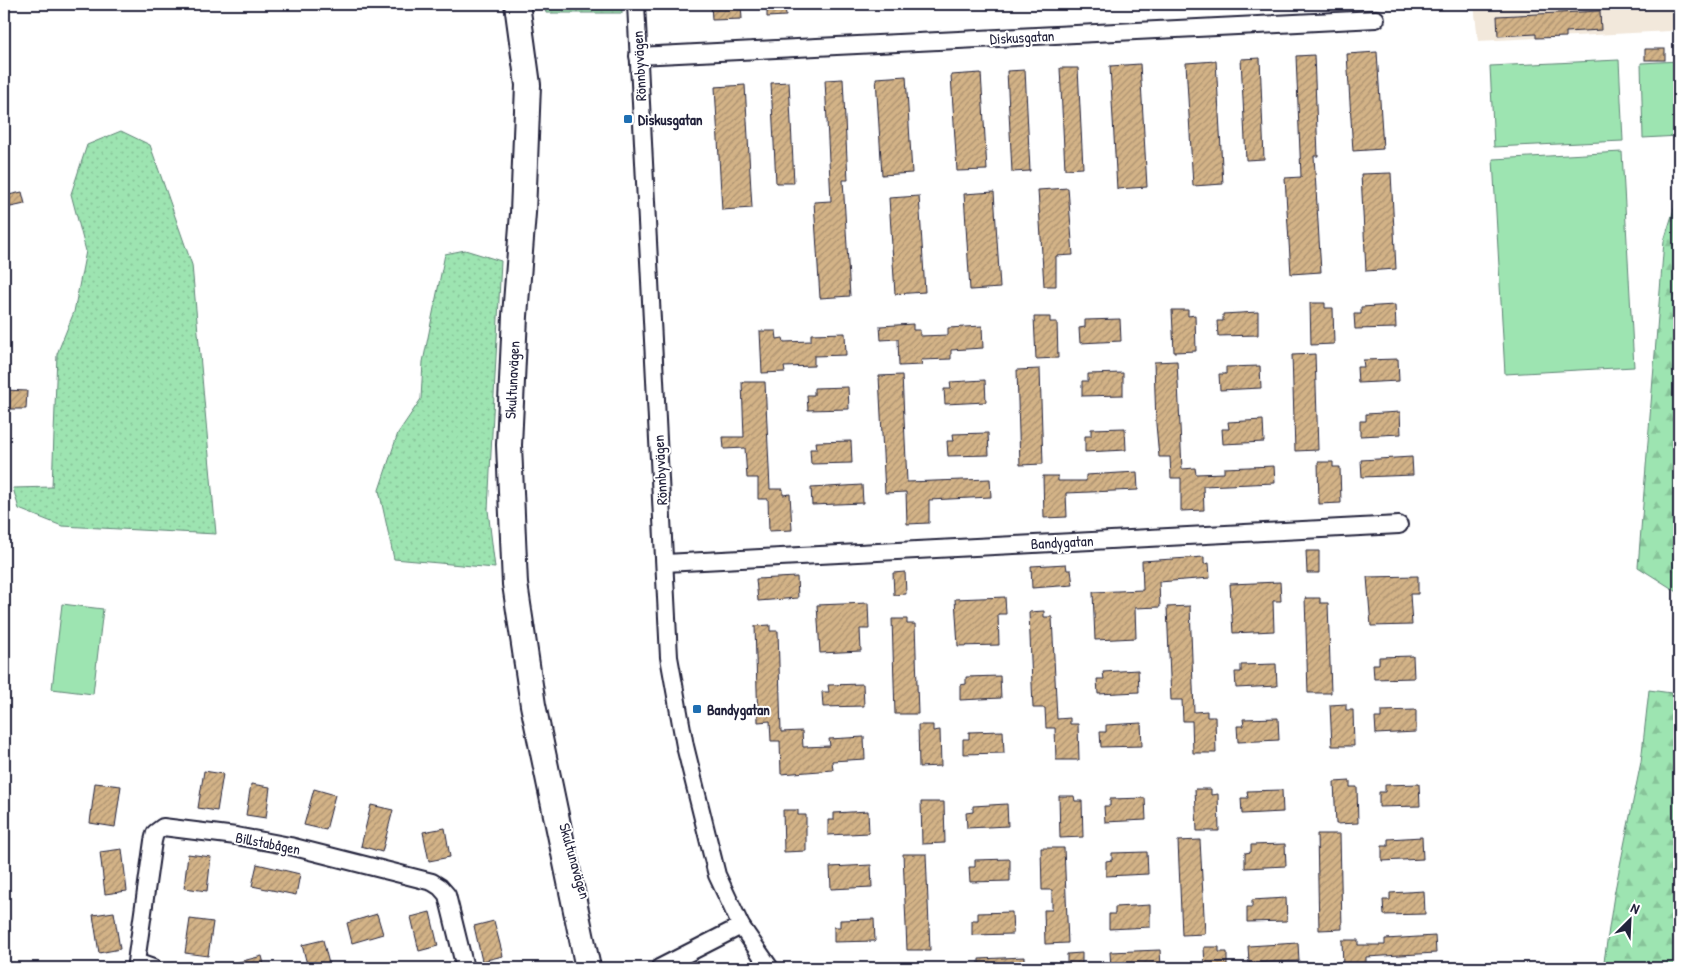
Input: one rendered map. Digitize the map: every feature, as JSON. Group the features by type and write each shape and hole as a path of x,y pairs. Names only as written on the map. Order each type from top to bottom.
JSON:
{"main road":[{"name":"Skultunavägen","path":"517,4 528,85 523,213 515,316 509,446 510,514 517,593 533,704 588,968"},
{"name":"Skultunavägen","path":"544,755 585,891 604,968"}],"street":[{"name":"Rönnbyvägen","path":"636,4 669,657 686,746 717,875 741,926 770,968"},
{"name":"Diskusgatan","path":"638,56 1376,20"},
{"name":"Bandygatan","path":"665,562 1399,525"},
{"name":"Billstabågen","path":"153,968 136,962 153,841 155,833 163,828 254,839 432,882 447,895 465,968"},
{"path":"659,968 741,926"}],"shaded area":[{"path":"1474,4 1679,4 1679,27 1670,31 1478,41"}],"green space":[{"path":"544,4 622,4 622,13 546,13"},
{"path":"1619,60 1623,141 1494,147 1490,66"},
{"path":"1679,61 1679,136 1643,138 1641,63"},
{"path":"121,131 150,145 192,265 216,534 62,526 19,509 13,488 52,487 57,354 74,312 86,251 71,194 87,145"},
{"path":"1622,152 1634,367 1505,374 1493,159"},
{"path":"1679,193 1679,593 1638,567 1664,241"},
{"path":"465,250 501,261 488,510 495,568 394,559 379,490 398,433 421,399 423,362 445,254"},
{"path":"62,604 103,609 93,694 52,689"},
{"path":"1649,690 1679,694 1679,968 1603,968 1614,895 1641,762"}],"building":[{"path":"711,4 741,4 742,19 712,20"},
{"path":"767,4 785,4 786,16 767,17"},
{"path":"1600,11 1601,30 1566,32 1566,37 1536,38 1536,34 1498,36 1497,16"},
{"path":"1645,49 1665,49 1665,60 1645,60"},
{"path":"1377,52 1383,149 1353,151 1347,54"},
{"path":"1314,55 1318,156 1314,156 1321,272 1291,274 1285,178 1301,177 1296,56"},
{"path":"1260,58 1264,159 1246,160 1241,59"},
{"path":"1216,61 1223,184 1193,186 1186,63"},
{"path":"1140,64 1147,187 1117,189 1110,66"},
{"path":"1060,68 1078,68 1083,168 1065,169"},
{"path":"1025,70 1030,171 1012,172 1007,71"},
{"path":"981,73 987,170 957,171 951,75"},
{"path":"906,76 912,173 882,175 876,78"},
{"path":"843,79 848,180 843,180 850,296 820,298 814,202 831,201 825,80"},
{"path":"789,82 794,183 776,183 771,83"},
{"path":"745,85 752,208 722,210 715,87"},
{"path":"1391,173 1396,269 1366,271 1361,174"},
{"path":"1068,188 1073,255 1056,256 1056,286 1044,286 1038,190"},
{"path":"22,192 25,204 6,208 4,196"},
{"path":"994,192 1000,288 970,290 964,194"},
{"path":"919,196 925,292 895,294 889,198"},
{"path":"1310,303 1325,303 1325,308 1333,308 1334,344 1311,345"},
{"path":"1395,305 1396,328 1355,329 1354,314 1361,314 1361,307"},
{"path":"1172,310 1188,310 1188,316 1195,315 1196,351 1174,352"},
{"path":"1258,312 1258,335 1218,336 1217,321 1223,321 1223,314"},
{"path":"1034,317 1050,317 1050,322 1057,322 1058,358 1036,359"},
{"path":"1120,319 1121,341 1080,343 1079,328 1085,327 1085,320"},
{"path":"913,324 913,330 920,330 920,336 948,335 948,328 982,326 983,348 951,350 951,359 921,360 922,365 899,366 898,339 881,340 880,326"},
{"path":"760,331 776,331 777,339 783,338 784,342 811,341 811,334 845,333 846,355 814,356 814,366 784,367 785,372 762,373"},
{"path":"1315,354 1318,450 1295,451 1292,355"},
{"path":"1398,359 1399,381 1358,383 1357,367 1364,367 1363,360"},
{"path":"1177,361 1182,469 1195,468 1196,474 1224,473 1224,468 1274,466 1275,483 1203,486 1204,510 1181,511 1181,478 1171,478 1170,457 1159,457 1154,362"},
{"path":"1260,366 1261,388 1220,390 1219,374 1226,374 1226,367"},
{"path":"1040,369 1043,464 1020,465 1017,370"},
{"path":"1123,373 1123,395 1082,396 1082,381 1088,381 1088,374"},
{"path":"902,375 907,482 990,479 991,497 929,500 929,523 907,524 906,492 885,493 879,376"},
{"path":"985,380 986,402 945,404 944,389 951,389 950,382"},
{"path":"742,382 765,382 770,489 783,489 783,495 790,494 792,530 769,531 768,499 758,499 758,478 747,478 745,448 724,449 723,437 744,437"},
{"path":"848,387 849,409 808,410 807,395 814,395 814,388"},
{"path":"4,390 27,391 26,409 4,409"},
{"path":"1400,412 1401,434 1360,436 1360,421 1366,421 1366,414"},
{"path":"1263,420 1264,442 1223,444 1222,429 1229,429 1228,422"},
{"path":"1125,428 1126,450 1085,452 1085,436 1091,436 1091,429"},
{"path":"988,433 989,455 948,456 947,441 954,441 953,434"},
{"path":"851,441 852,463 811,464 810,449 817,449 816,442"},
{"path":"1412,457 1413,475 1362,477 1361,460"},
{"path":"1318,462 1333,462 1333,467 1340,467 1341,503 1319,504"},
{"path":"1137,472 1138,490 1066,493 1067,517 1044,518 1043,476 1058,476 1058,481 1086,481 1086,475"},
{"path":"862,485 863,503 812,505 811,488"},
{"path":"1306,551 1319,551 1319,573 1307,573"},
{"path":"1204,557 1204,564 1209,563 1210,578 1159,582 1160,607 1135,608 1136,638 1095,640 1093,592 1143,590 1142,561"},
{"path":"1066,564 1067,570 1071,570 1073,585 1032,588 1031,566"},
{"path":"905,572 906,594 894,595 893,573"},
{"path":"1418,576 1418,594 1410,594 1412,625 1371,626 1367,577"},
{"path":"797,577 798,598 758,601 756,579"},
{"path":"1280,582 1281,601 1273,601 1274,631 1233,633 1230,584"},
{"path":"1005,597 1006,614 998,614 999,645 958,646 955,599"},
{"path":"1305,598 1320,598 1320,603 1328,603 1331,693 1308,693"},
{"path":"868,603 869,629 860,629 861,651 820,653 817,605"},
{"path":"1190,606 1194,712 1207,711 1207,717 1215,717 1216,753 1193,753 1192,721 1183,721 1182,700 1171,700 1167,607"},
{"path":"1044,611 1044,617 1052,617 1057,719 1070,718 1070,724 1078,724 1079,760 1056,760 1055,728 1046,728 1045,708 1033,708 1029,612"},
{"path":"892,619 907,619 907,624 915,624 918,714 895,714"},
{"path":"770,625 770,631 778,631 781,732 802,731 803,747 830,746 829,739 864,737 865,759 832,761 833,770 781,774 780,741 771,741 770,721 758,722 755,626"},
{"path":"1413,656 1414,678 1374,679 1373,664 1379,664 1379,657"},
{"path":"1276,664 1277,686 1236,688 1235,672 1241,672 1241,665"},
{"path":"1138,670 1139,692 1098,694 1097,679 1104,679 1103,672"},
{"path":"1000,676 1001,698 960,700 960,685 966,684 966,677"},
{"path":"863,684 864,706 823,707 822,692 829,692 828,685"},
{"path":"1346,704 1346,710 1353,710 1354,746 1332,746 1330,705"},
{"path":"1416,710 1416,732 1376,734 1375,718 1381,718 1381,711"},
{"path":"1278,718 1279,740 1238,742 1237,726 1244,726 1243,719"},
{"path":"1141,723 1142,746 1101,747 1100,732 1106,732 1106,725"},
{"path":"918,725 933,725 933,731 940,730 941,766 919,767"},
{"path":"1003,731 1004,753 963,754 963,739 969,739 969,732"},
{"path":"204,771 223,774 217,811 198,808"},
{"path":"1350,781 1350,787 1357,787 1358,823 1336,824 1334,782"},
{"path":"95,783 121,786 115,827 90,823"},
{"path":"251,784 270,787 266,818 246,815"},
{"path":"1419,784 1420,806 1379,807 1379,792 1385,792 1385,785"},
{"path":"314,789 335,795 326,830 304,825"},
{"path":"1195,789 1211,789 1211,795 1218,794 1219,831 1197,831"},
{"path":"1282,790 1283,812 1242,814 1241,798 1248,798 1247,791"},
{"path":"1059,796 1074,796 1075,801 1082,801 1083,837 1060,838"},
{"path":"1145,798 1146,820 1105,822 1104,806 1110,806 1110,799"},
{"path":"921,802 944,802 945,843 922,844"},
{"path":"1007,804 1008,826 967,828 966,813 973,812 973,806"},
{"path":"371,805 393,810 382,852 361,846"},
{"path":"783,810 798,810 798,815 806,815 806,851 784,852"},
{"path":"868,811 869,833 828,835 828,820 834,820 834,813"},
{"path":"445,828 450,857 429,861 423,832"},
{"path":"1317,834 1340,834 1342,929 1319,930"},
{"path":"1422,837 1423,859 1382,861 1382,846 1388,846 1388,839"},
{"path":"1200,840 1205,934 1182,935 1178,841"},
{"path":"1285,844 1286,866 1245,868 1245,853 1251,852 1251,845"},
{"path":"1041,848 1064,848 1068,943 1045,944 1044,910 1052,910 1052,890 1042,890"},
{"path":"122,849 127,891 105,894 100,852"},
{"path":"1147,852 1148,874 1106,876 1106,861 1112,860 1112,853"},
{"path":"188,854 211,857 207,891 184,888"},
{"path":"903,854 926,854 930,950 907,950"},
{"path":"1010,859 1010,881 970,882 969,867 975,867 975,860"},
{"path":"257,864 300,874 296,895 252,886"},
{"path":"871,865 872,887 831,889 830,867"},
{"path":"1424,891 1425,914 1384,915 1383,900 1390,900 1390,893"},
{"path":"1286,898 1287,921 1247,922 1247,907 1252,907 1252,900"},
{"path":"1150,905 1150,927 1109,929 1109,914 1115,914 1115,907"},
{"path":"114,912 120,949 99,953 93,915"},
{"path":"430,912 438,946 419,951 411,917"},
{"path":"1012,912 1013,934 972,935 972,920 978,920 978,913"},
{"path":"377,914 383,934 352,943 347,923"},
{"path":"190,919 213,922 208,956 185,953"},
{"path":"874,919 875,941 834,942 834,927 840,927 840,920"},
{"path":"494,921 503,956 482,961 474,926"},
{"path":"1435,936 1436,953 1366,957 1366,968 1343,968 1342,940 1358,940 1358,945 1385,945 1385,939"},
{"path":"323,940 330,968 308,968 302,945"},
{"path":"1298,943 1299,961 1249,963 1248,946"},
{"path":"1204,947 1219,947 1219,952 1227,952 1227,968 1205,968"},
{"path":"1160,950 1161,967 1111,968 1110,952"},
{"path":"1082,953 1082,968 1067,968 1067,954"},
{"path":"262,956 265,968 231,968 231,964"},
{"path":"1024,957 1024,968 979,968 979,959"}],"place":[{"name":"Diskusgatan","path":"628,119"},
{"name":"Bandygatan","path":"697,709"}]}
